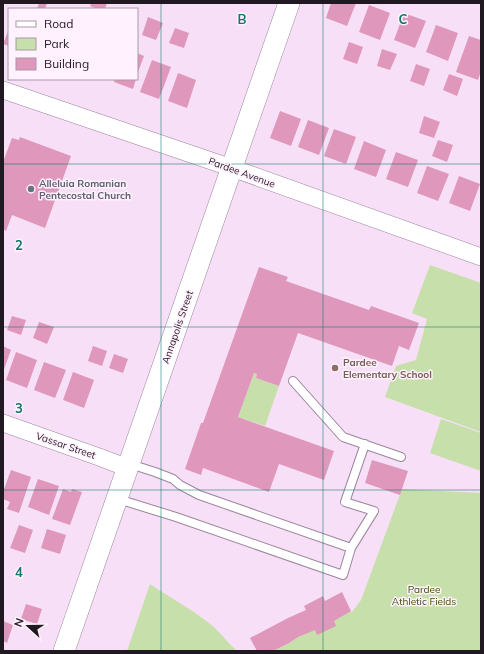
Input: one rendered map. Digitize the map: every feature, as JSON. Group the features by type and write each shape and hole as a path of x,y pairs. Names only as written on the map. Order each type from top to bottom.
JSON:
{"street":[{"name":"Annapolis Street","path":"64,651 289,3"},
{"name":"Pardee Avenue","path":"3,90 232,168 481,257"},
{"name":"Vassar Street","path":"3,423 128,466"}],"lane":[{"path":"293,380 343,437 401,457"},
{"path":"117,498 343,575 351,548 374,512 345,502 365,444"},
{"path":"128,466 155,472 173,480 199,495 351,548"}],"green space":[{"path":"430,265 481,283 481,432 385,397 396,366 416,360 427,319 412,313"},
{"path":"254,373 257,374 256,378 279,386 265,426 238,417"},
{"path":"441,419 481,433 481,471 430,453"},
{"name":"Pardee Athletic Fields","path":"402,489 481,493 481,651 273,651 350,611 352,612 361,600"},
{"path":"150,584 215,628 237,651 127,651"}],"building":[{"path":"39,3 47,3 45,8 37,8"},
{"path":"91,3 107,3 105,8 95,8 90,6"},
{"path":"331,3 356,3 347,26 326,18"},
{"path":"369,5 390,13 380,40 359,32"},
{"path":"404,13 426,21 415,48 394,40"},
{"path":"148,17 163,23 156,40 142,35"},
{"path":"436,25 458,33 448,61 426,52"},
{"path":"175,28 189,33 184,48 169,43"},
{"path":"8,32 8,46 3,44"},
{"path":"469,36 481,40 481,71 478,80 456,72"},
{"path":"349,42 363,47 357,64 343,59"},
{"path":"382,49 397,54 390,70 377,66"},
{"path":"138,53 144,56 138,72"},
{"path":"152,60 171,67 159,99 140,92"},
{"path":"416,64 430,69 424,86 410,81"},
{"path":"178,73 196,80 187,108 168,101"},
{"path":"449,74 463,79 457,96 443,90"},
{"path":"115,80 136,80 133,89 114,82"},
{"path":"280,111 301,119 291,146 270,138"},
{"path":"424,116 440,122 434,138 419,133"},
{"path":"308,120 329,128 319,155 298,147"},
{"path":"334,129 356,137 346,164 324,156"},
{"name":"Alleluia Romanian Pentecostal Church","path":"20,137 71,156 45,228 12,215 6,231 3,229 3,162 12,138 19,140"},
{"path":"438,140 453,145 447,162 432,156"},
{"path":"364,141 386,150 376,177 354,169"},
{"path":"396,152 418,160 408,187 386,179"},
{"path":"427,166 449,174 438,201 417,193"},
{"path":"459,176 480,184 470,211 449,203"},
{"path":"259,267 288,277 286,281 369,310 371,306 419,323 409,350 399,346 392,366 298,333 279,386 256,378 257,374 254,373 238,417 334,451 324,480 279,464 269,492 203,468 201,475 185,469"},
{"path":"12,316 26,320 21,335 7,330"},
{"path":"39,322 54,327 47,344 33,338"},
{"path":"3,346 11,350 3,372"},
{"path":"93,346 107,351 102,366 88,361"},
{"path":"16,352 37,360 27,388 6,380"},
{"path":"114,354 128,359 123,373 109,368"},
{"path":"44,362 66,370 55,398 34,390"},
{"path":"73,372 94,380 84,408 63,400"},
{"path":"372,460 408,471 400,495 365,483"},
{"path":"11,470 31,477 19,513 7,509 10,502 3,499 3,492"},
{"path":"38,479 59,486 49,515 28,507"},
{"path":"63,489 71,492 72,489 82,492 70,525 52,519"},
{"path":"19,525 33,530 25,553 10,548"},
{"path":"47,529 66,535 60,554 41,548"},
{"path":"342,592 351,611 334,621 336,626 317,635 315,630 298,637 273,651 257,651 250,638 306,610 304,606 323,596 325,601"},
{"path":"26,604 42,609 37,624 21,619"},
{"path":"3,621 13,625 7,643 3,641"}],"place":[{"name":"Alleluia Romanian Pentecostal Church","path":"31,189"},
{"name":"Pardee Elementary School","path":"335,368"}]}
